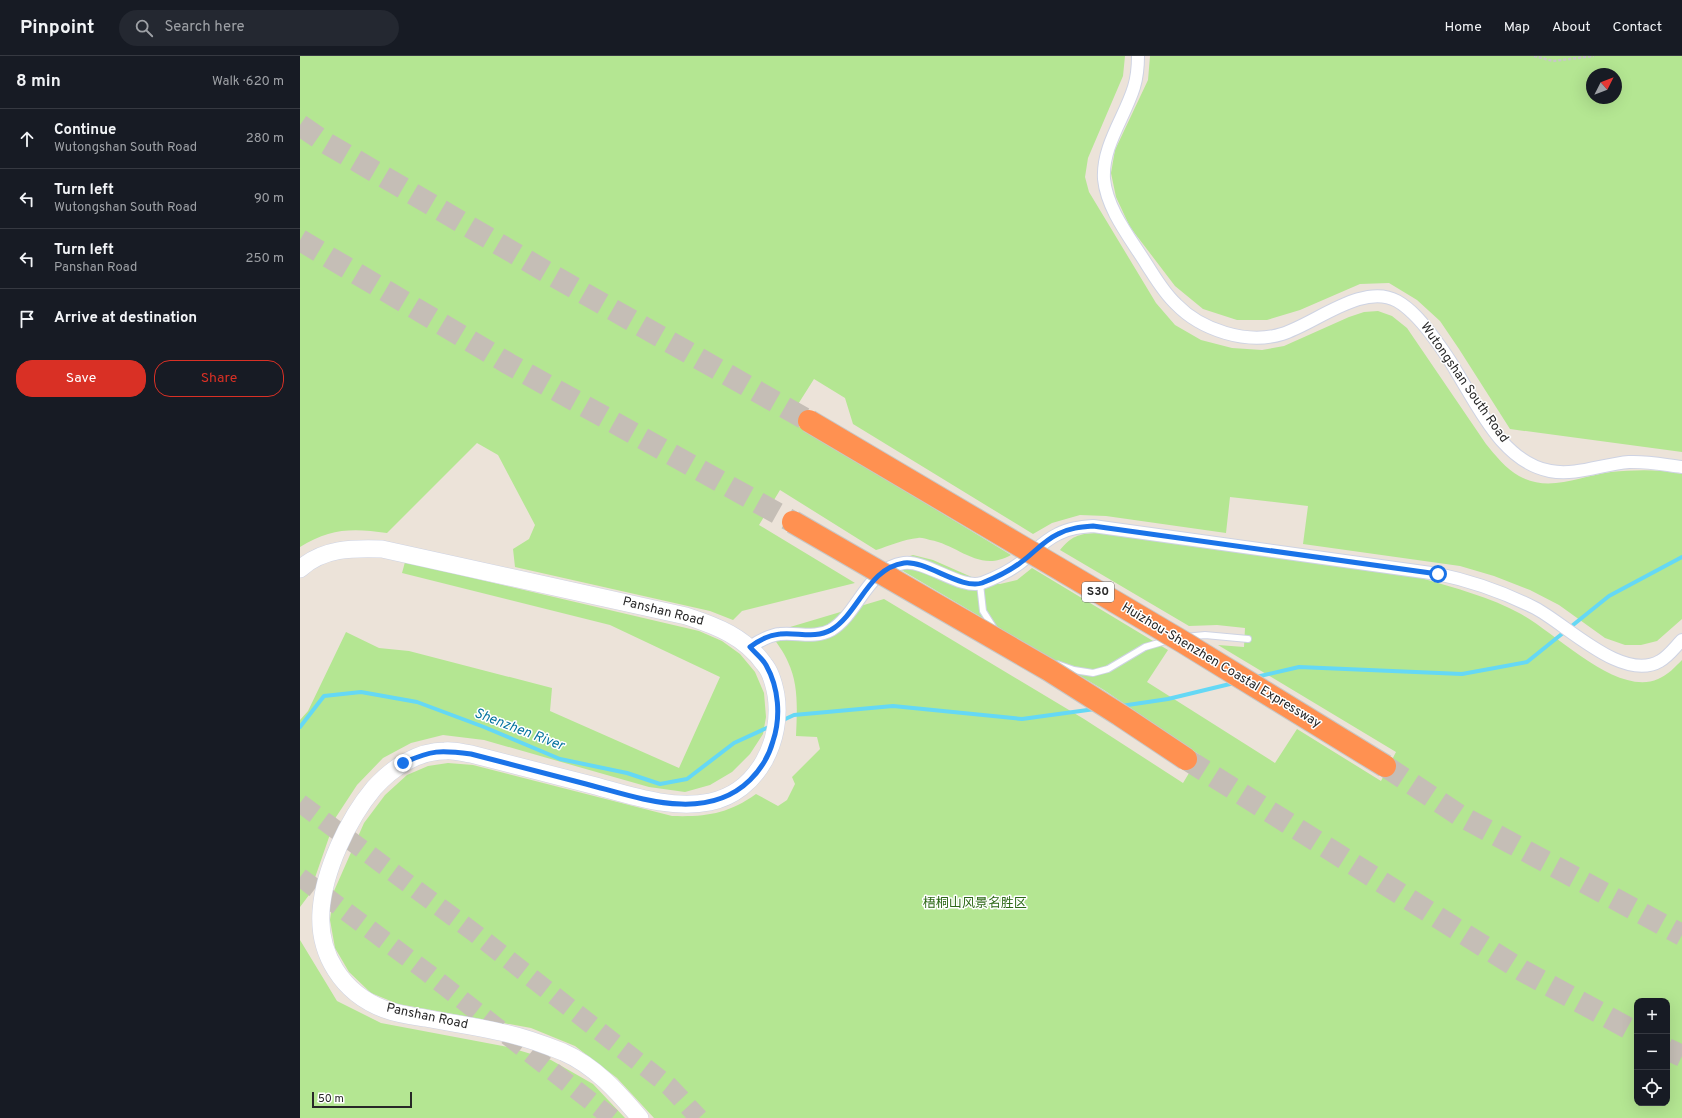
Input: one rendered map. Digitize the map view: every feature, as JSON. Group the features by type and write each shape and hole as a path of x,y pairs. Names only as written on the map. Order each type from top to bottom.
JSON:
{"highway":[{"name":"Huizhou-Shenzhen Coastal Expressway","path":"809,421 1177,638 1385,766"},
{"path":"793,522 1049,670 1186,759"}],"main road":[{"name":"Panshan Road","path":"300,569 320,555 338,550 357,548 382,549 686,616 711,624 734,635 750,647 765,664 774,684 778,707 776,733 765,760 755,774 743,786 728,796 710,802 690,805 654,801 471,754 445,750 424,754 403,763 382,779 366,798 348,830 326,880 320,917 322,936 328,957 336,972 349,987 364,998 383,1008 403,1014 501,1032 564,1053 585,1064 605,1080 623,1097 640,1118"}],"street":[{"name":"Wutongshan South Road","path":"1138,56 1138,70 1134,88 1112,140 1106,161 1104,178 1109,198 1120,222 1162,289 1177,306 1194,319 1212,328 1230,334 1249,337 1267,337 1282,334 1357,299 1370,295 1384,295 1396,300 1410,309 1422,322 1454,368 1483,415 1511,449 1523,460 1538,468 1552,472 1569,472 1628,462 1682,467"},
{"path":"750,647 761,639 780,634 814,635 830,631 842,622 881,572 893,564 907,562 968,583 980,584 1008,571 1058,534 1072,528 1093,526 1438,574 1488,587 1536,609 1585,642 1618,660 1634,665 1647,666 1660,661 1671,653 1682,640"}],"lane":[{"path":"980,584 983,611 995,630 1011,645 1029,655 1044,660"},
{"path":"1052,662 1074,670 1093,673 1108,669 1145,647 1177,637 1205,635 1248,639"}],"path":[{"path":"1534,56 1553,61 1594,56"}],"green space":[{"path":"300,56 1125,56 1123,76 1088,158 1085,177 1089,192 1156,303 1175,325 1201,340 1232,348 1262,350 1284,346 1349,317 1364,312 1378,311 1392,316 1407,328 1486,444 1505,466 1519,476 1530,481 1553,483 1620,471 1638,470 1682,474 1682,619 1657,641 1641,645 1625,645 1605,638 1559,605 1530,590 1494,576 1460,566 1303,544 1308,506 1230,497 1226,533 1106,516 1080,515 1052,523 1033,534 853,424 845,398 814,379 788,420 1011,555 1000,560 989,561 969,556 940,543 921,538 902,541 876,550 780,490 759,525 855,583 742,611 733,620 710,611 515,567 513,549 529,539 535,525 498,455 477,443 387,533 363,530 342,531 321,536 300,547"},
{"path":"1150,56 1682,56 1682,452 1510,429 1440,321 1417,300 1389,283 1360,284 1300,310 1267,320 1237,320 1203,309 1175,286 1130,227 1116,197 1111,173 1115,150 1148,80"},
{"name":"梧桐山风景名胜区","path":"1096,533 1116,535 1421,578 1472,593 1509,608 1535,623 1587,660 1624,679 1642,682 1658,679 1668,673 1682,660 1682,1118 654,1118 617,1078 575,1046 531,1028 398,1004 371,993 349,972 335,948 330,920 334,891 364,823 385,795 407,775 428,766 448,763 473,765 672,816 696,816 716,813 736,806 756,794 778,806 787,800 795,784 792,777 820,749 817,737 796,736 796,689 792,671 782,651 770,633 884,599 1084,719 1183,783 1200,755 1104,690 893,565 901,559 913,555 933,560 983,582 1000,584 1017,580 1032,568 1168,650 1147,682 1275,763 1297,729 1381,781 1396,752 1218,645 1244,647 1245,628 1217,625 1189,626 1060,550 1072,539 1080,535"},
{"path":"405,562 699,631 722,641 740,654 755,672 764,693 766,717 763,734 750,754 732,772 710,785 685,792 649,787 484,740 443,735 411,743 383,758 357,785 336,817 309,895 300,907 300,720 308,711 346,632 379,648 409,651 552,688 550,711 679,768 720,677 610,625 402,573"},
{"path":"300,940 337,1001 381,1023 508,1047 551,1060 593,1084 625,1118 300,1118"}],"waterway":[{"path":"1256,677 1299,667 1462,674 1527,662 1609,596 1682,557"},
{"path":"1121,706 1168,699 1234,683"},
{"name":"Shenzhen River","path":"300,727 324,696 361,692 417,702 484,727 560,759 627,773 660,784 687,779 734,743 771,726"},
{"path":"781,721 794,715 893,706 1022,719 1095,709"}],"tunnel":[{"path":"300,125 326,143 550,274 809,421"},
{"path":"300,240 509,364 793,522"},
{"path":"1186,759 1523,971 1634,1031"},
{"path":"1385,766 1459,815 1682,935"},
{"path":"300,803 476,934 669,1086 699,1118"},
{"path":"300,877 428,973 612,1118"},
{"path":"1670,1050 1682,1056"}],"route":[{"path":"403,763 424,754 445,750 471,754 654,801 690,805 710,802 728,796 743,786 755,774 765,760 772,746 776,733 778,707 774,684 765,664 750,647 761,639 780,634 814,635 830,631 842,622 881,572 893,564 907,562 968,583 980,584 1008,571 1020,563 1043,543 1072,528 1093,526 1438,574"}]}
